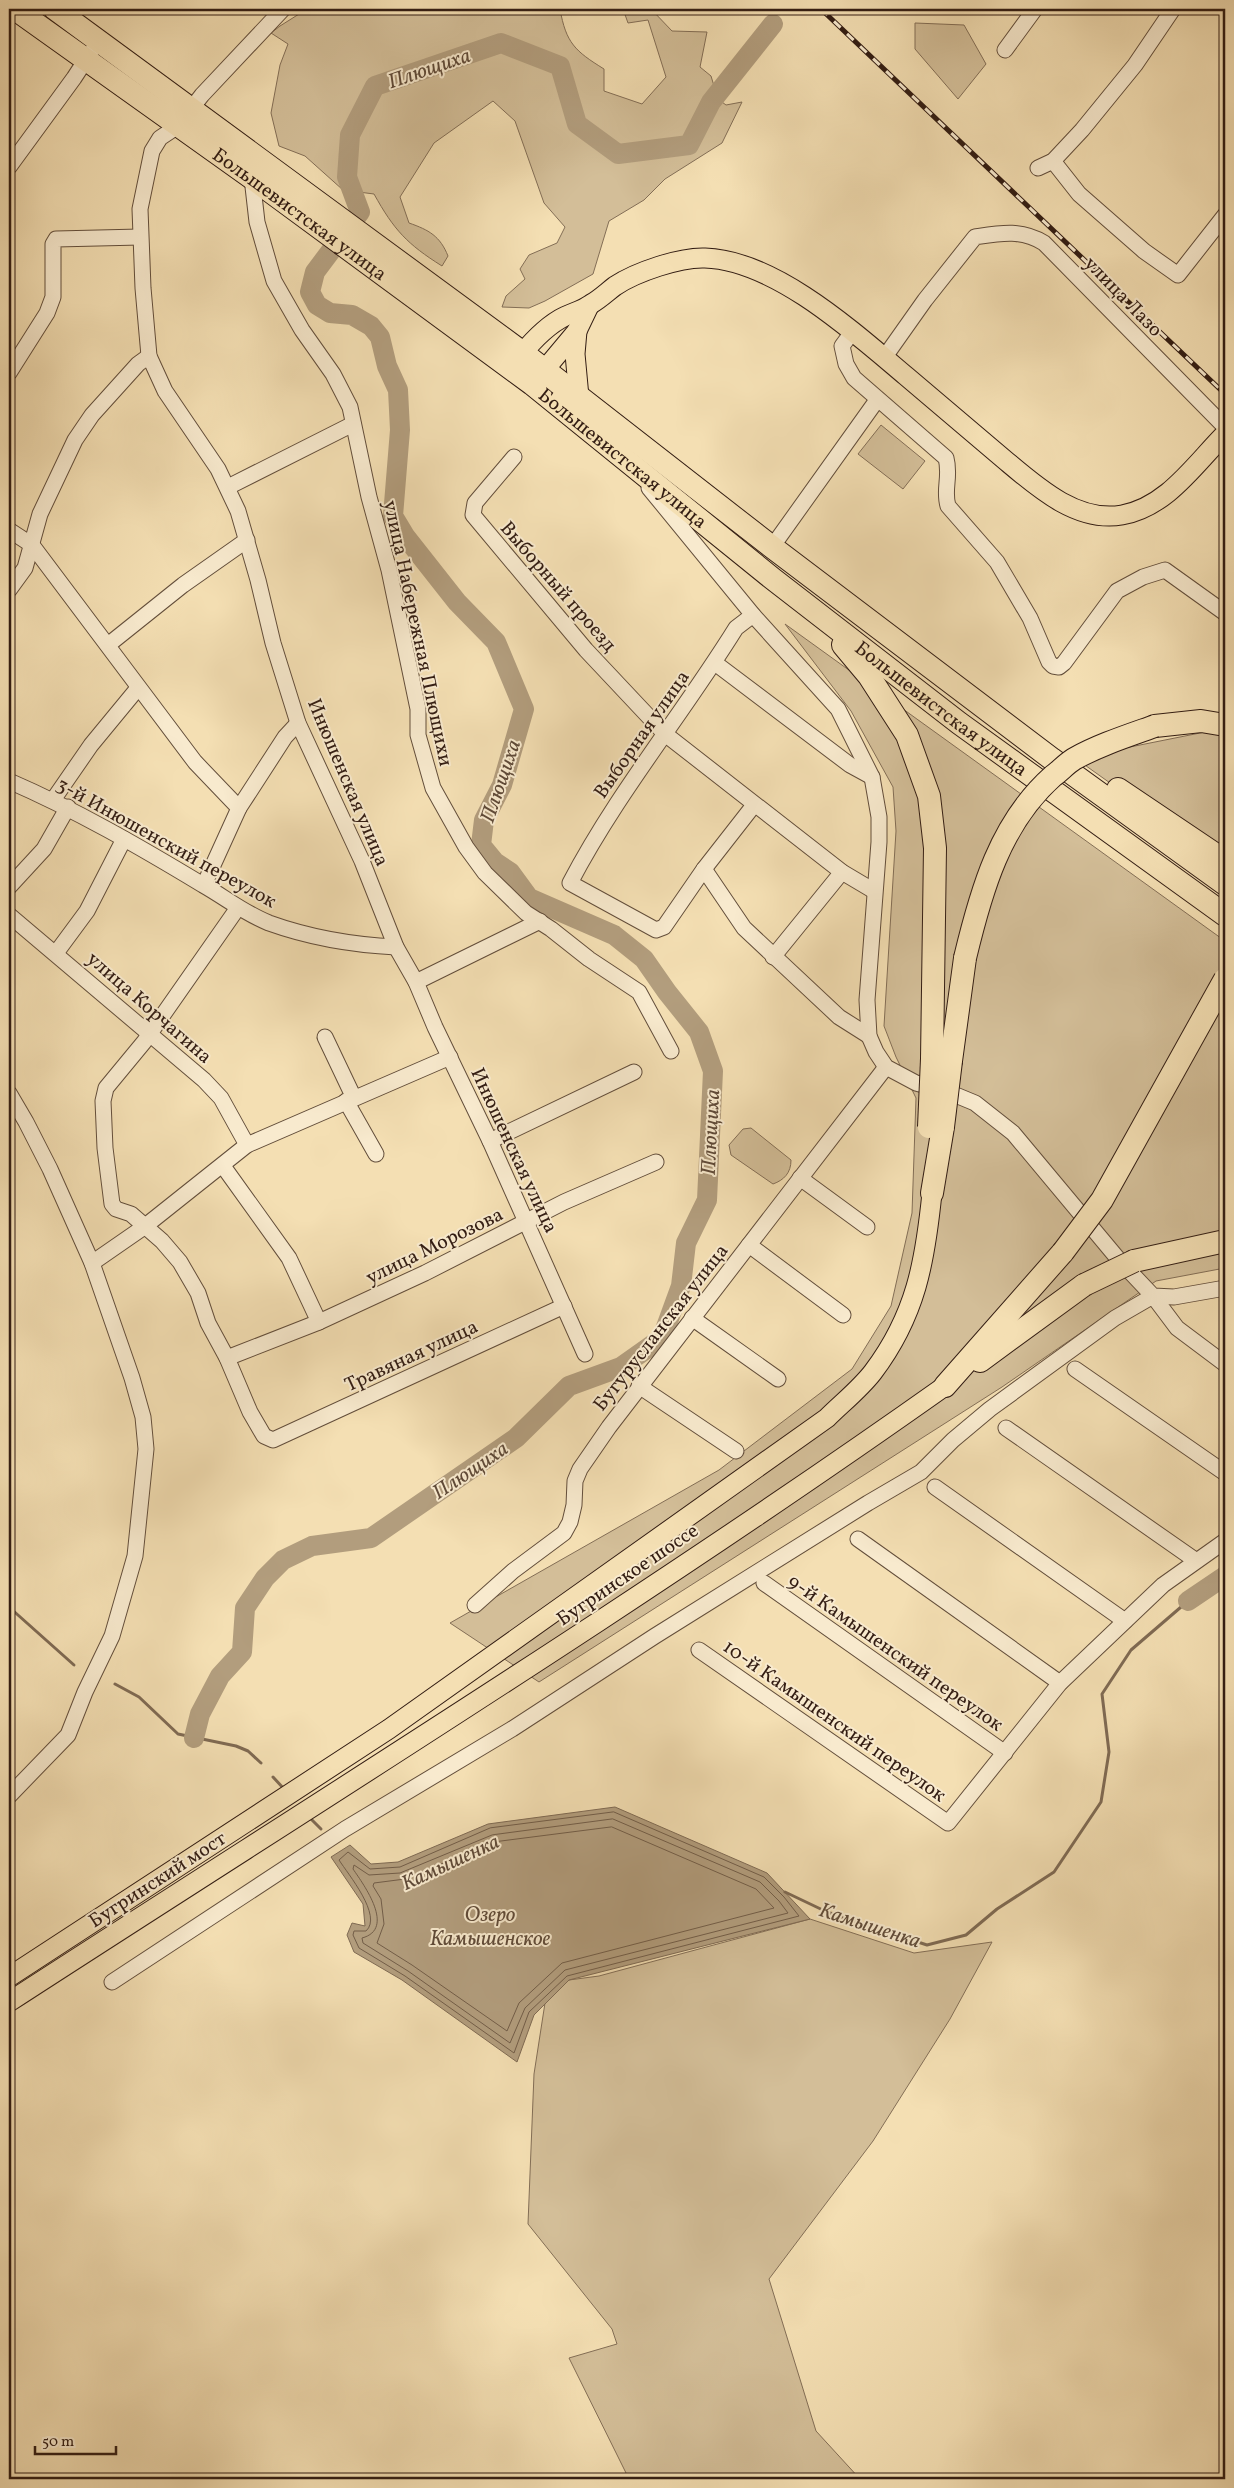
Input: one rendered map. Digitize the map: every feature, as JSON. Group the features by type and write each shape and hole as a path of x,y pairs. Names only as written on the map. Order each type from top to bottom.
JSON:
{"highway":[{"name":"Большевистская улица","path":"15,9 86,60 184,118 517,361 538,377 628,462 959,723 1225,915"},
{"name":"Большевистская улица","path":"55,9 98,40 252,178 323,218"},
{"name":"Большевистская улица","path":"354,241 495,332 517,361"},
{"name":"Большевистская улица","path":"538,377 579,397 915,656 1052,759 1225,884"},
{"path":"806,603 869,676 907,735 929,796 935,848 942,1060 932,1194"},
{"path":"915,656 1225,861"},
{"path":"942,1060 981,893 1003,840 1036,792 1072,760 1110,742 1154,726 1201,721 1225,725"},
{"path":"945,1386 1064,1252 1102,1200 1225,979"},
{"path":"945,1386 1084,1285 1134,1261 1225,1241"}],"main road":[{"path":"517,361 542,334 560,320 589,306 622,282 667,264 688,259 732,260 795,290 853,331 1048,494 1066,505 1093,514 1123,515 1147,506 1181,482 1219,440"},
{"path":"538,377 577,332 589,306"},
{"path":"495,332 525,337 542,334"},
{"path":"577,332 575,354 579,397"},
{"path":"9,1977 389,1729 827,1418 872,1373 901,1330 920,1278 932,1194"},
{"name":"Бугринское шоссе","path":"331,1793 518,1674 868,1441 945,1386"},
{"name":"Бугринский мост","path":"9,2002 331,1793"}],"street":[{"name":"Инюшенская улица","path":"283,9 253,38 184,118 160,138 152,151 140,209 140,237 149,356 164,391 228,487 247,540 272,643 298,723 362,860 396,947 416,982 490,1141 585,1354"},
{"path":"1006,50 1035,9"},
{"path":"1038,168 1053,161 1082,130 1135,65 1173,9"},
{"path":"9,167 86,60 98,40"},
{"path":"1053,161 1079,194 1144,251 1178,275 1225,215"},
{"name":"улица Набережная Плющихи","path":"252,178 257,222 274,281 302,330 333,374 350,407 389,570 418,709 418,735 422,756 433,788 466,847 485,873 526,913 540,921 589,959 639,992 671,1051"},
{"name":"улица Лазо","path":"884,358 925,300 975,238 998,233 1030,234 1044,243 1225,427"},
{"path":"9,373 47,313 53,297 53,244 56,239 140,237"},
{"path":"853,331 842,346 846,364 854,378 877,400 946,458 949,470 946,498 948,506 997,562 1030,618 1048,662 1053,666 1059,667 1064,663 1117,591 1143,577 1165,570 1225,613"},
{"path":"9,590 25,568 40,514 75,440 92,415 138,364 149,356"},
{"path":"772,547 877,400"},
{"path":"228,487 353,424"},
{"name":"Выборный проезд","path":"514,457 475,504 473,515 586,650 665,734"},
{"path":"628,462 753,615 838,709 872,777 879,817 879,842 867,1000 869,1036 886,1067 916,1083 946,1091 975,1103 1013,1133 1119,1260 1154,1296 1177,1328 1225,1364"},
{"path":"9,530 32,546 195,762 239,808"},
{"path":"108,645 183,585 247,540"},
{"name":"Выборная улица","path":"704,869 664,927 656,930 570,883 594,838 715,663 736,628 753,615"},
{"path":"715,663 850,765 872,777"},
{"path":"52,800 91,745 138,688"},
{"path":"204,885 239,808 285,737 298,723"},
{"path":"665,734 842,872 874,891"},
{"name":"3-й Инюшенский переулок","path":"9,781 68,808 204,885 238,909 269,923 306,934 396,947"},
{"path":"754,805 704,869 744,928 839,1017 869,1036"},
{"path":"9,887 44,849 68,808"},
{"path":"56,953 87,910 124,839"},
{"path":"773,957 842,872"},
{"path":"227,1358 208,1323 198,1293 180,1262 162,1241 131,1214 116,1209 112,1204 105,1148 103,1101 106,1088 150,1032 238,909"},
{"name":"улица Корчагина","path":"9,915 150,1032 221,1098 247,1145"},
{"path":"416,982 540,921"},
{"path":"325,1037 350,1100 376,1154"},
{"path":"92,1263 144,1227 247,1145 450,1057"},
{"name":"Бугурусланская улица","path":"475,1605 513,1571 564,1532 570,1522 574,1505 575,1481 580,1468 639,1386 886,1067"},
{"path":"490,1141 634,1072"},
{"path":"9,1094 50,1169 92,1263 132,1378 143,1417 146,1449 135,1556 112,1636 85,1692 68,1735 9,1796"},
{"name":"улица Морозова","path":"227,1358 320,1322 425,1273 526,1221 656,1162"},
{"path":"223,1166 289,1258 320,1322"},
{"path":"800,1178 867,1226"},
{"path":"748,1245 843,1316"},
{"path":"112,1982 345,1829 512,1729 655,1636 921,1472 953,1440 990,1408 1115,1318 1154,1296 1174,1297 1225,1288"},
{"name":"Травяная улица","path":"227,1358 238,1388 255,1420 264,1436 273,1440 564,1306"},
{"path":"692,1318 778,1379"},
{"path":"1075,1369 1225,1473"},
{"path":"639,1386 736,1452"},
{"path":"1006,1428 1196,1560"},
{"path":"935,1487 1125,1621"},
{"path":"858,1539 1060,1683"},
{"path":"1005,1753 1060,1683 1163,1585 1225,1541"},
{"name":"9-й Камышенский переулок","path":"764,1582 1005,1753"},
{"name":"10-й Камышенский переулок","path":"699,1650 948,1824 1005,1753"}],"shaded area":[{"path":"307,9 560,9 565,30 573,45 586,57 604,69 604,91 642,104 666,77 648,20 628,23 623,9 651,9 672,31 707,32 700,67 711,76 718,99 726,105 742,102 722,143 665,179 644,200 609,221 593,274 529,308 502,307 506,296 525,279 520,269 529,255 557,243 565,227 544,203 515,121 493,101 434,143 400,197 409,223 433,235 445,249 448,256 442,266 419,251 402,235 374,194 343,190 305,156 279,146 271,113 280,65 288,44 271,33"},
{"path":"915,23 964,25 986,64 958,99 915,49"},
{"path":"881,425 925,461 903,489 858,454"},
{"path":"785,624 1225,941 1225,1268 1156,1281 1002,1387 539,1682 450,1623 719,1470 852,1369 891,1306 912,1213 916,1098 896,1057 884,1026 896,831 893,787 851,711"},
{"path":"1225,728 1225,865 1075,758"},
{"path":"751,1128 791,1160 791,1165 784,1178 773,1184 731,1155 729,1145 743,1129"},
{"path":"810,1919 914,1953 992,1942 950,2019 873,2141 769,2279 816,2431 860,2479 629,2479 569,2358 617,2344 612,2329 528,2224 534,2074 545,2003 569,1980 599,1976"}],"water":[{"name":"Озеро Камышенское","path":"615,1807 767,1873 810,1919 569,1980 534,2015 517,2062 402,1980 354,1952 347,1935 352,1923 365,1926 363,1904 331,1857 350,1845 371,1864 398,1862 488,1824"}],"waterway":[{"name":"Плющиха","path":"194,1738 200,1714 220,1676 242,1652 245,1608 265,1578 283,1560 312,1546 371,1538 516,1438 569,1386 621,1367 662,1338 681,1286 686,1243 707,1200 713,1071 699,1032 644,959 614,935 529,898 510,872 495,862 481,845 484,820 502,785 524,709 496,642 457,602 405,536 393,516 400,430 398,390 387,366 380,337 371,326 352,315 330,313 317,305 310,292 315,272 360,212 347,177 350,135 375,86 501,43 560,66 577,124 618,154 689,145 711,102 773,24"},
{"name":"Камышенка","path":"1188,1601 1225,1576"},
{"name":"Камышенка","path":"785,1892 827,1912 927,1945 966,1935 997,1909 1054,1872 1101,1802 1109,1752 1102,1694 1131,1650 1188,1601"},
{"name":"Плющиха","path":"9,1607 74,1665"},
{"name":"Плющиха","path":"115,1684 139,1697 178,1734 236,1746 248,1751 261,1763"},
{"path":"273,1777 285,1790"},
{"path":"309,1817 321,1829"}],"railway":[{"path":"821,9 1225,394"}]}
